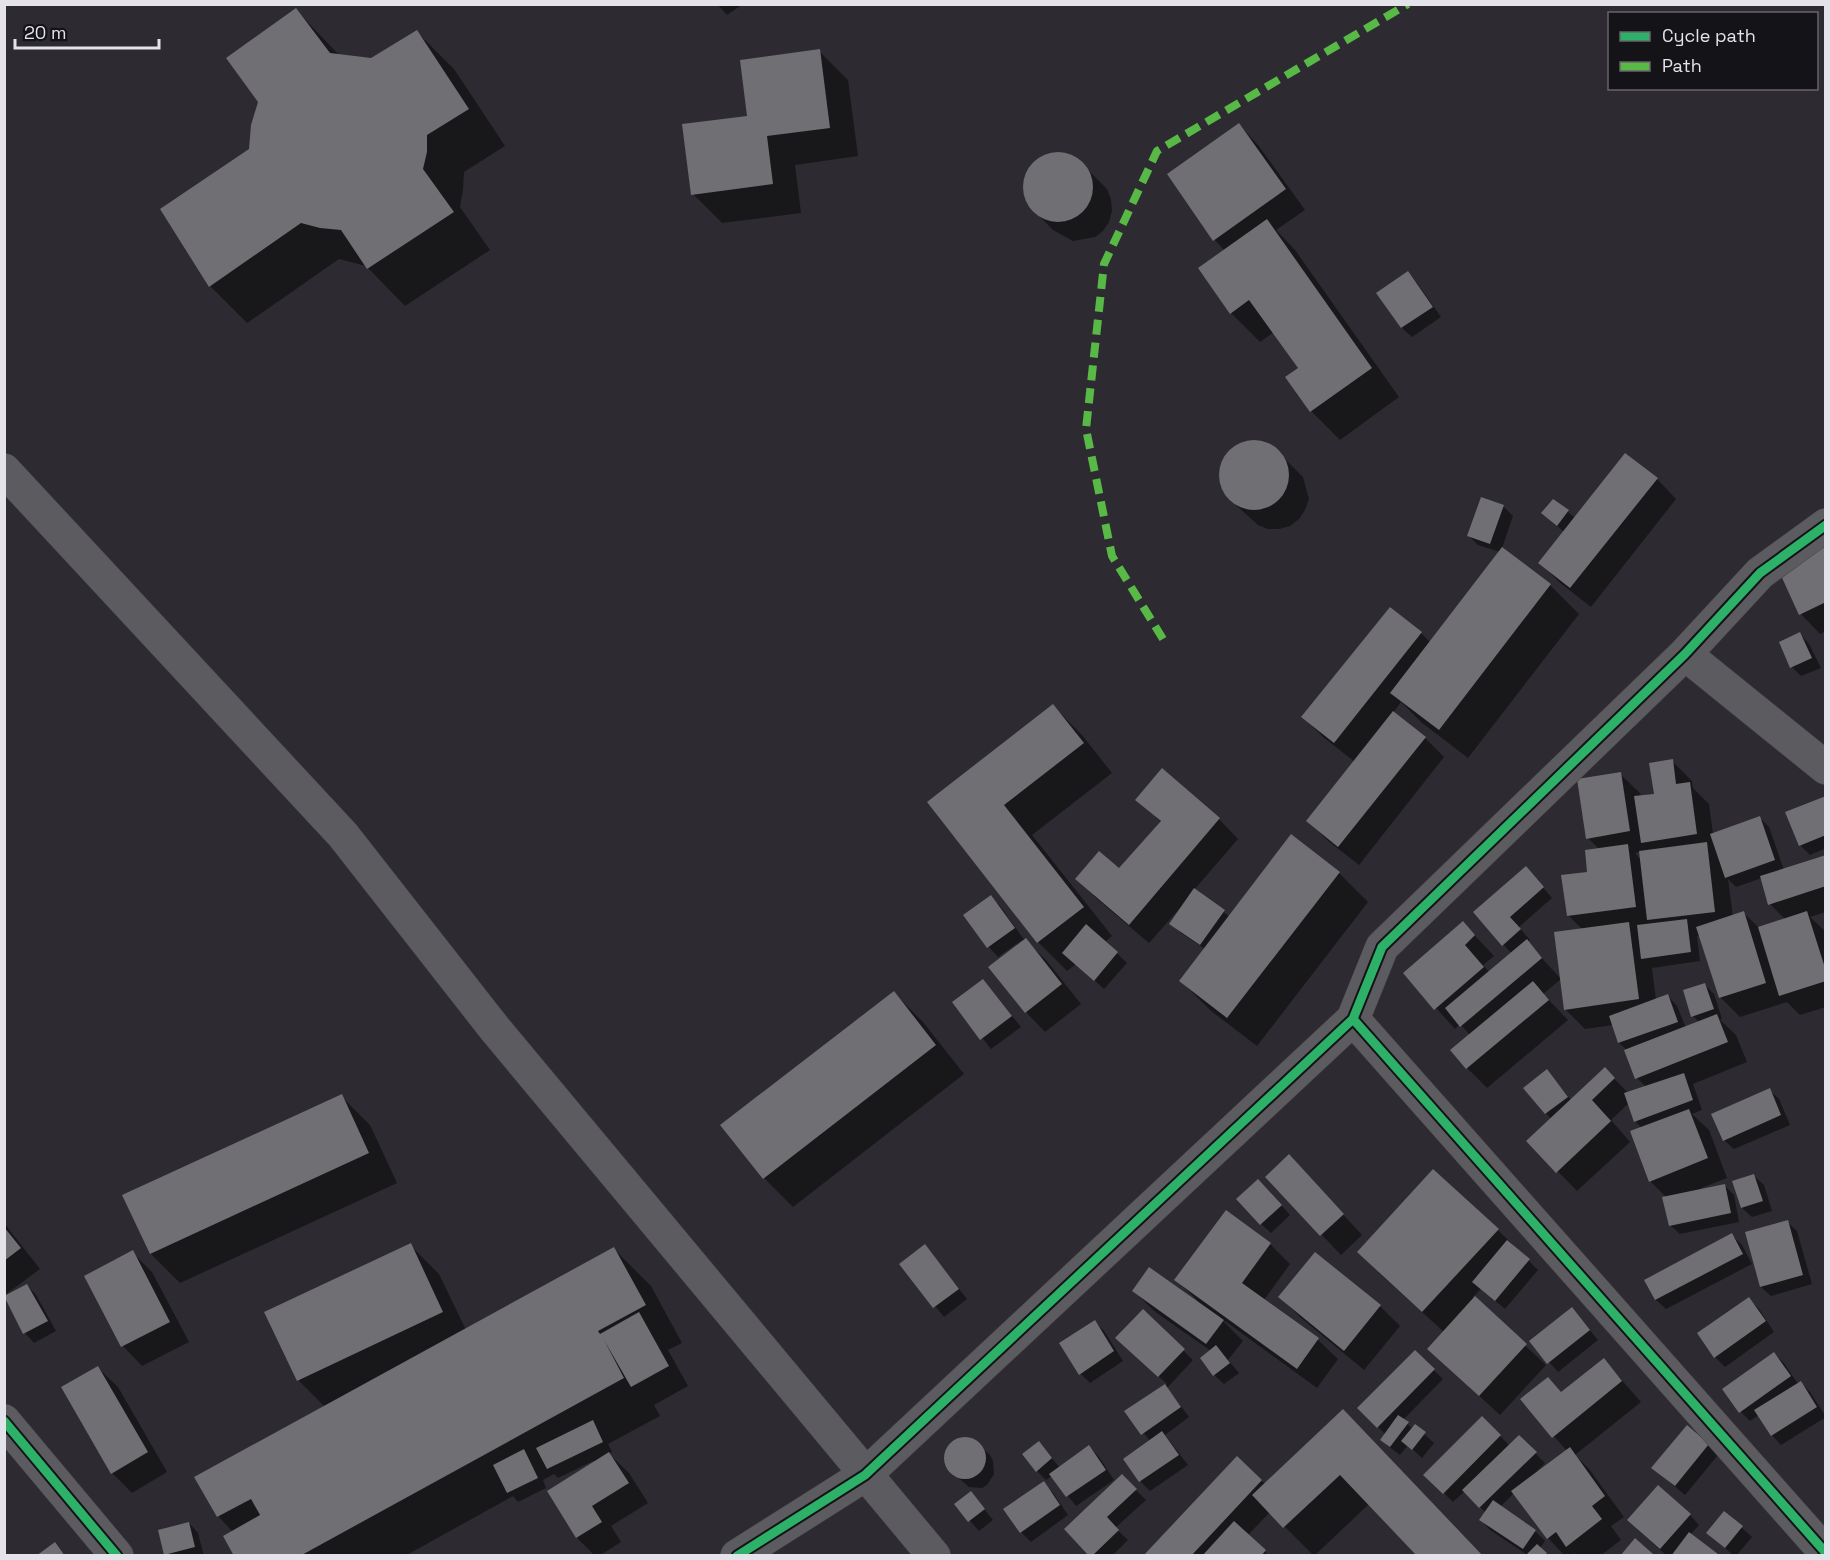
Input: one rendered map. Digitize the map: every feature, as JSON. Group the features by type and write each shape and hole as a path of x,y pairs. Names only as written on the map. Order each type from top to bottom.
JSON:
{"street":[{"path":"4,470 343,835 495,1029 934,1556"},
{"path":"737,1556 865,1475 1353,1019 1382,946 1685,654 1760,573 1826,525"},
{"path":"1685,654 1826,768"},
{"path":"1353,1019 1826,1553"},
{"path":"4,1421 117,1556"}],"building":[{"path":"296,8 330,53 371,58 417,30 469,109 427,135 427,152 423,169 454,212 367,269 341,230 301,223 209,287 160,209 249,149 251,125 258,102 226,58"},
{"path":"820,49 830,128 767,136 773,184 691,195 682,124 747,116 740,60"},
{"path":"1239,123 1286,189 1213,241 1167,174"},
{"path":"1058,152 1071,155 1083,162 1090,174 1093,187 1090,200 1083,212 1071,219 1058,222 1045,219 1033,212 1026,200 1023,187 1026,174 1033,162 1045,155"},
{"path":"1267,219 1372,368 1310,412 1285,377 1298,368 1249,300 1230,314 1198,268"},
{"path":"1408,271 1433,307 1401,328 1376,293"},
{"path":"1254,440 1267,443 1279,450 1286,462 1289,475 1286,488 1279,500 1267,507 1254,510 1241,507 1229,500 1222,488 1219,475 1222,462 1229,450 1241,443"},
{"path":"1625,453 1658,478 1570,588 1538,563"},
{"path":"1481,497 1504,505 1490,544 1467,536"},
{"path":"1553,499 1569,510 1557,526 1541,513"},
{"path":"1826,546 1826,602 1799,615 1778,569"},
{"path":"1502,547 1551,584 1439,730 1390,693"},
{"path":"1390,607 1422,632 1334,743 1301,717"},
{"path":"1800,632 1812,658 1790,668 1779,642"},
{"path":"1053,704 1084,743 1004,805 1084,907 1037,943 927,802"},
{"path":"1393,711 1426,737 1338,847 1306,821"},
{"path":"1673,759 1676,784 1690,782 1697,834 1641,843 1634,796 1654,794 1649,763"},
{"path":"1162,768 1220,818 1129,925 1075,879 1099,851 1119,868 1161,821 1135,800"},
{"path":"1621,772 1630,831 1586,839 1577,779"},
{"path":"1826,796 1826,835 1799,846 1785,812"},
{"path":"1760,816 1775,860 1725,878 1710,834"},
{"path":"1291,834 1340,872 1227,1018 1179,981"},
{"path":"1707,842 1715,912 1647,920 1639,851"},
{"path":"1628,844 1636,907 1567,916 1561,875 1587,872 1585,850"},
{"path":"1826,855 1826,886 1768,905 1760,876"},
{"path":"1526,866 1544,887 1510,917 1521,929 1502,946 1473,912"},
{"path":"1194,888 1225,910 1200,945 1169,924"},
{"path":"991,895 1015,928 987,948 963,915"},
{"path":"1744,911 1766,983 1719,998 1696,927"},
{"path":"1807,911 1826,971 1826,981 1779,996 1758,927"},
{"path":"1687,919 1691,952 1641,959 1637,925"},
{"path":"1463,921 1475,935 1465,945 1484,967 1434,1010 1403,973"},
{"path":"1629,922 1639,999 1564,1010 1554,932"},
{"path":"1086,924 1118,952 1094,981 1062,953"},
{"path":"1026,938 1062,984 1025,1013 988,967"},
{"path":"1527,939 1542,958 1460,1027 1445,1008"},
{"path":"983,979 1012,1016 980,1040 952,1002"},
{"path":"1533,981 1549,1000 1466,1069 1450,1050"},
{"path":"1705,983 1714,1009 1691,1017 1683,990"},
{"path":"894,991 936,1045 763,1179 720,1125"},
{"path":"1668,994 1678,1022 1618,1043 1609,1016"},
{"path":"1717,1014 1728,1042 1635,1079 1624,1050"},
{"path":"1605,1067 1615,1078 1592,1100 1611,1121 1556,1173 1526,1141"},
{"path":"1547,1069 1568,1097 1545,1114 1523,1088"},
{"path":"1684,1073 1693,1100 1634,1122 1624,1093"},
{"path":"1770,1088 1781,1115 1723,1141 1711,1114"},
{"path":"342,1094 369,1153 150,1254 122,1195"},
{"path":"1689,1109 1708,1158 1649,1182 1630,1131"},
{"path":"1289,1154 1344,1214 1320,1236 1265,1177"},
{"path":"1433,1169 1499,1229 1422,1312 1357,1252"},
{"path":"1754,1174 1763,1201 1741,1208 1732,1181"},
{"path":"1258,1179 1282,1205 1260,1225 1236,1199"},
{"path":"1725,1184 1731,1213 1669,1226 1662,1197"},
{"path":"1226,1210 1271,1243 1242,1283 1319,1338 1297,1369 1174,1280"},
{"path":"1788,1220 1803,1275 1760,1287 1745,1232"},
{"path":"4,1227 21,1248 4,1261"},
{"path":"1732,1233 1743,1254 1655,1300 1644,1280"},
{"path":"1507,1240 1530,1259 1495,1301 1472,1282"},
{"path":"411,1243 443,1312 297,1381 264,1312"},
{"path":"925,1244 959,1289 933,1308 899,1264"},
{"path":"614,1247 646,1305 598,1331 600,1334 639,1312 669,1366 631,1387 604,1340 624,1378 300,1556 234,1556 223,1536 260,1515 251,1499 217,1517 194,1477"},
{"path":"133,1250 170,1322 121,1347 84,1276"},
{"path":"1315,1252 1381,1305 1344,1351 1278,1297"},
{"path":"1149,1267 1224,1320 1206,1344 1132,1291"},
{"path":"27,1284 48,1321 23,1334 4,1296"},
{"path":"1475,1296 1527,1344 1479,1396 1427,1349"},
{"path":"1749,1297 1766,1321 1714,1358 1697,1333"},
{"path":"1572,1307 1590,1330 1547,1364 1529,1341"},
{"path":"1143,1309 1185,1349 1158,1377 1115,1338"},
{"path":"1095,1320 1114,1351 1079,1375 1059,1343"},
{"path":"1216,1345 1230,1363 1213,1376 1200,1358"},
{"path":"1415,1350 1435,1369 1377,1428 1357,1408"},
{"path":"1774,1352 1791,1376 1739,1413 1722,1389"},
{"path":"1604,1358 1622,1381 1552,1438 1520,1399 1548,1377 1561,1392"},
{"path":"98,1366 148,1452 111,1474 61,1387"},
{"path":"1801,1381 1817,1407 1771,1436 1754,1410"},
{"path":"1165,1384 1181,1407 1141,1435 1124,1411"},
{"path":"1343,1409 1483,1556 1417,1556 1340,1475 1283,1528 1252,1495"},
{"path":"1398,1415 1409,1422 1390,1447 1380,1440"},
{"path":"1482,1416 1501,1435 1443,1494 1423,1475"},
{"path":"593,1420 603,1442 547,1469 536,1448"},
{"path":"1415,1424 1426,1432 1412,1450 1401,1441"},
{"path":"1687,1425 1709,1444 1675,1486 1651,1468"},
{"path":"1162,1431 1179,1455 1139,1482 1123,1459"},
{"path":"1519,1435 1537,1452 1479,1508 1462,1490"},
{"path":"965,1437 973,1438 980,1443 985,1450 985,1466 980,1473 973,1478 965,1479 957,1478 950,1473 945,1466 944,1458 945,1450 950,1443 957,1438"},
{"path":"1039,1441 1052,1458 1036,1472 1022,1454"},
{"path":"1089,1445 1106,1470 1066,1497 1049,1474"},
{"path":"1570,1447 1605,1496 1592,1506 1602,1519 1566,1547 1556,1532 1547,1539 1511,1491"},
{"path":"524,1449 538,1478 507,1493 493,1465"},
{"path":"609,1452 629,1483 592,1506 602,1522 576,1538 547,1491"},
{"path":"1237,1456 1262,1480 1191,1556 1143,1556"},
{"path":"1122,1474 1137,1489 1107,1517 1119,1530 1092,1556 1089,1556 1064,1529"},
{"path":"1044,1481 1060,1505 1020,1533 1003,1509"},
{"path":"1658,1485 1691,1514 1660,1549 1627,1520"},
{"path":"971,1491 985,1509 968,1522 954,1504"},
{"path":"1493,1500 1536,1530 1523,1549 1479,1520"},
{"path":"1724,1511 1743,1526 1725,1548 1706,1533"},
{"path":"1234,1521 1266,1550 1261,1556 1202,1556"},
{"path":"189,1522 195,1547 164,1555 158,1530"},
{"path":"1689,1532 1718,1554 1717,1556 1671,1556"},
{"path":"1635,1538 1653,1554 1651,1556 1620,1556"},
{"path":"55,1542 65,1556 36,1556"},
{"path":"1537,1544 1547,1553 1544,1556 1528,1556 1527,1554"}],"marked path":[{"path":"1163,639 1112,556 1086,429 1104,264 1157,151 1408,4"}],"cycle path":[{"path":"737,1556 865,1475 1353,1019 1382,947 1685,654 1760,573 1826,525"},
{"path":"1353,1019 1826,1553"},
{"path":"4,1421 117,1556"}]}
